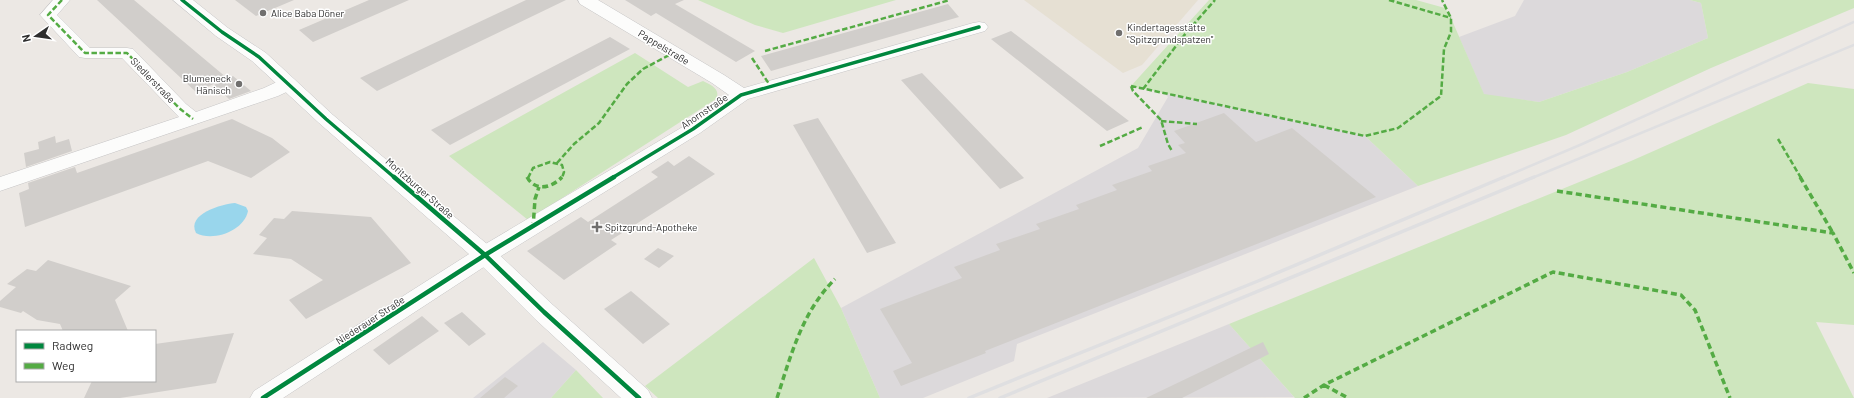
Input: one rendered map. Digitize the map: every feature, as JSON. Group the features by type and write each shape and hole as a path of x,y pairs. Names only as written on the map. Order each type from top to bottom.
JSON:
{"street":[{"name":"Siedlerstraße","path":"62,0 48,15 85,53 127,53 179,108 193,119"},
{"name":"Moritzburger Straße","path":"182,0 222,32 259,57 326,119 485,255 544,312 640,398"},
{"name":"Pappelstraße","path":"586,0 718,79 741,96"},
{"name":"Ahornstraße","path":"485,255 625,172 693,129 741,96 979,27"},
{"path":"0,184 271,92 288,84"},
{"name":"Niederauer Straße","path":"263,398 485,255"}],"shaded area":[{"name":"Kindertagesstätte \"Spitzgrundspatzen\"","path":"1024,0 1198,0 1142,65 1123,73"},
{"path":"1524,0 1690,0 1701,3 1708,38 1627,72 1539,102 1484,95 1459,37 1515,16"},
{"path":"1164,93 1365,136 1418,186 1017,344 1014,361 923,398 880,398 841,308 1138,148 1168,97"},
{"path":"1229,324 1294,397 1047,398"},
{"path":"543,342 576,370 551,398 473,398"}],"green space":[{"path":"698,0 896,0 783,33 755,25"},
{"path":"1209,0 1416,0 1445,8 1451,18 1484,94 1539,102 1627,72 1708,38 1701,3 1690,0 1854,0 1854,8 1711,68 1566,135 1418,186 1365,136 1131,86"},
{"path":"635,53 688,87 703,81 709,84 716,90 716,99 528,220 449,156"},
{"path":"1808,83 1854,89 1854,325 1816,322 1854,398 1295,398 1229,324 1631,161"},
{"path":"814,258 841,308 880,398 658,398 645,386"},
{"path":"576,370 603,398 551,398"}],"water":[{"path":"235,203 246,207 248,211 241,224 227,233 219,235 211,236 196,233 194,226 196,220 201,215 222,205"}],"building":[{"path":"97,0 134,0 227,78 196,92"},
{"path":"235,0 294,0 256,16"},
{"path":"369,0 409,0 313,42 299,30"},
{"path":"526,0 566,0 377,91 360,78"},
{"path":"625,0 684,0 675,4 755,51 736,62 656,13 651,16"},
{"path":"948,4 959,17 771,71 761,56"},
{"path":"1011,31 1129,121 1107,131 991,39"},
{"path":"610,37 630,49 450,145 431,130"},
{"path":"922,73 1024,178 1000,189 901,80"},
{"path":"233,76 251,91 229,99 214,85"},
{"path":"1224,113 1256,142 1292,128 1376,197 985,351 986,353 901,386 893,371 912,363 880,309 962,278 954,267 1000,250 996,244 1040,229 1036,224 1079,209 1076,205 1117,190 1112,185 1152,171 1148,166 1186,153 1178,145 1185,143 1174,131"},
{"path":"818,118 896,243 867,253 793,125"},
{"path":"232,119 272,138 290,152 251,178 208,161 25,227 19,193 29,189 28,183 75,167 77,173"},
{"path":"55,136 56,143 69,139 72,151 26,167 24,153 39,149 38,142"},
{"path":"689,156 715,174 611,240 617,244 564,280 527,251 581,217 588,222 658,177 651,172 668,161 674,166"},
{"path":"292,211 371,217 411,263 306,319 289,300 323,280 291,259 253,254 267,238 259,235 274,218 284,219"},
{"path":"658,248 674,256 659,268 644,259"},
{"path":"48,260 131,286 115,300 128,330 63,330 60,324 37,320 23,311 21,313 0,307 0,301 16,287 7,284 27,269 36,271"},
{"path":"631,291 670,324 643,344 604,309"},
{"path":"462,312 486,334 469,346 444,323"},
{"path":"422,316 439,331 389,365 373,350"},
{"path":"234,333 216,383 120,398 84,398 92,382 156,382 156,344"},
{"path":"1263,342 1269,354 1182,398 1146,398"},
{"path":"505,377 518,386 504,398 480,398"}],"railway":[{"path":"1502,178 1580,145 1854,22"},
{"path":"1532,178 1854,45"},
{"path":"969,398 1258,281 1504,177"},
{"path":"1000,398 1534,177"}],"marked path":[{"path":"62,0 48,15 85,53 127,53 179,108 193,119"},
{"path":"765,51 950,0"},
{"path":"1143,89 1186,33 1215,0"},
{"path":"1389,0 1451,18"},
{"path":"1131,86 1365,136 1398,128 1441,96 1444,49 1451,32 1451,18 1442,0"},
{"path":"557,163 574,144 599,123 627,84 643,69 673,53"},
{"path":"752,58 771,87"},
{"path":"1131,86 1133,91 1161,120 1168,144 1172,151"},
{"path":"1161,121 1197,124"},
{"path":"1100,146 1143,127"},
{"path":"1778,139 1833,233"},
{"path":"550,162 562,165 564,172 558,182 551,186 543,187 536,187 530,183 527,177 533,168 550,162"},
{"path":"533,228 535,199 539,187"},
{"path":"1557,191 1833,233 1854,273"},
{"path":"1304,398 1324,385 1553,272 1681,295 1695,310 1730,398"},
{"path":"777,398 800,329 825,289 835,279"},
{"path":"1324,385 1348,398"}],"cycle path":[{"path":"182,0 222,32 259,57 326,119 485,255 544,312 639,398"},
{"path":"263,398 485,255 693,129 741,95 979,27"}],"place":[{"name":"Alice Baba Döner","path":"263,13"},
{"name":"Kindertagesstätte \"Spitzgrundspatzen\"","path":"1119,33"},
{"name":"Blumeneck Hänisch","path":"239,84"},
{"name":"Spitzgrund-Apotheke","path":"597,227"}]}
